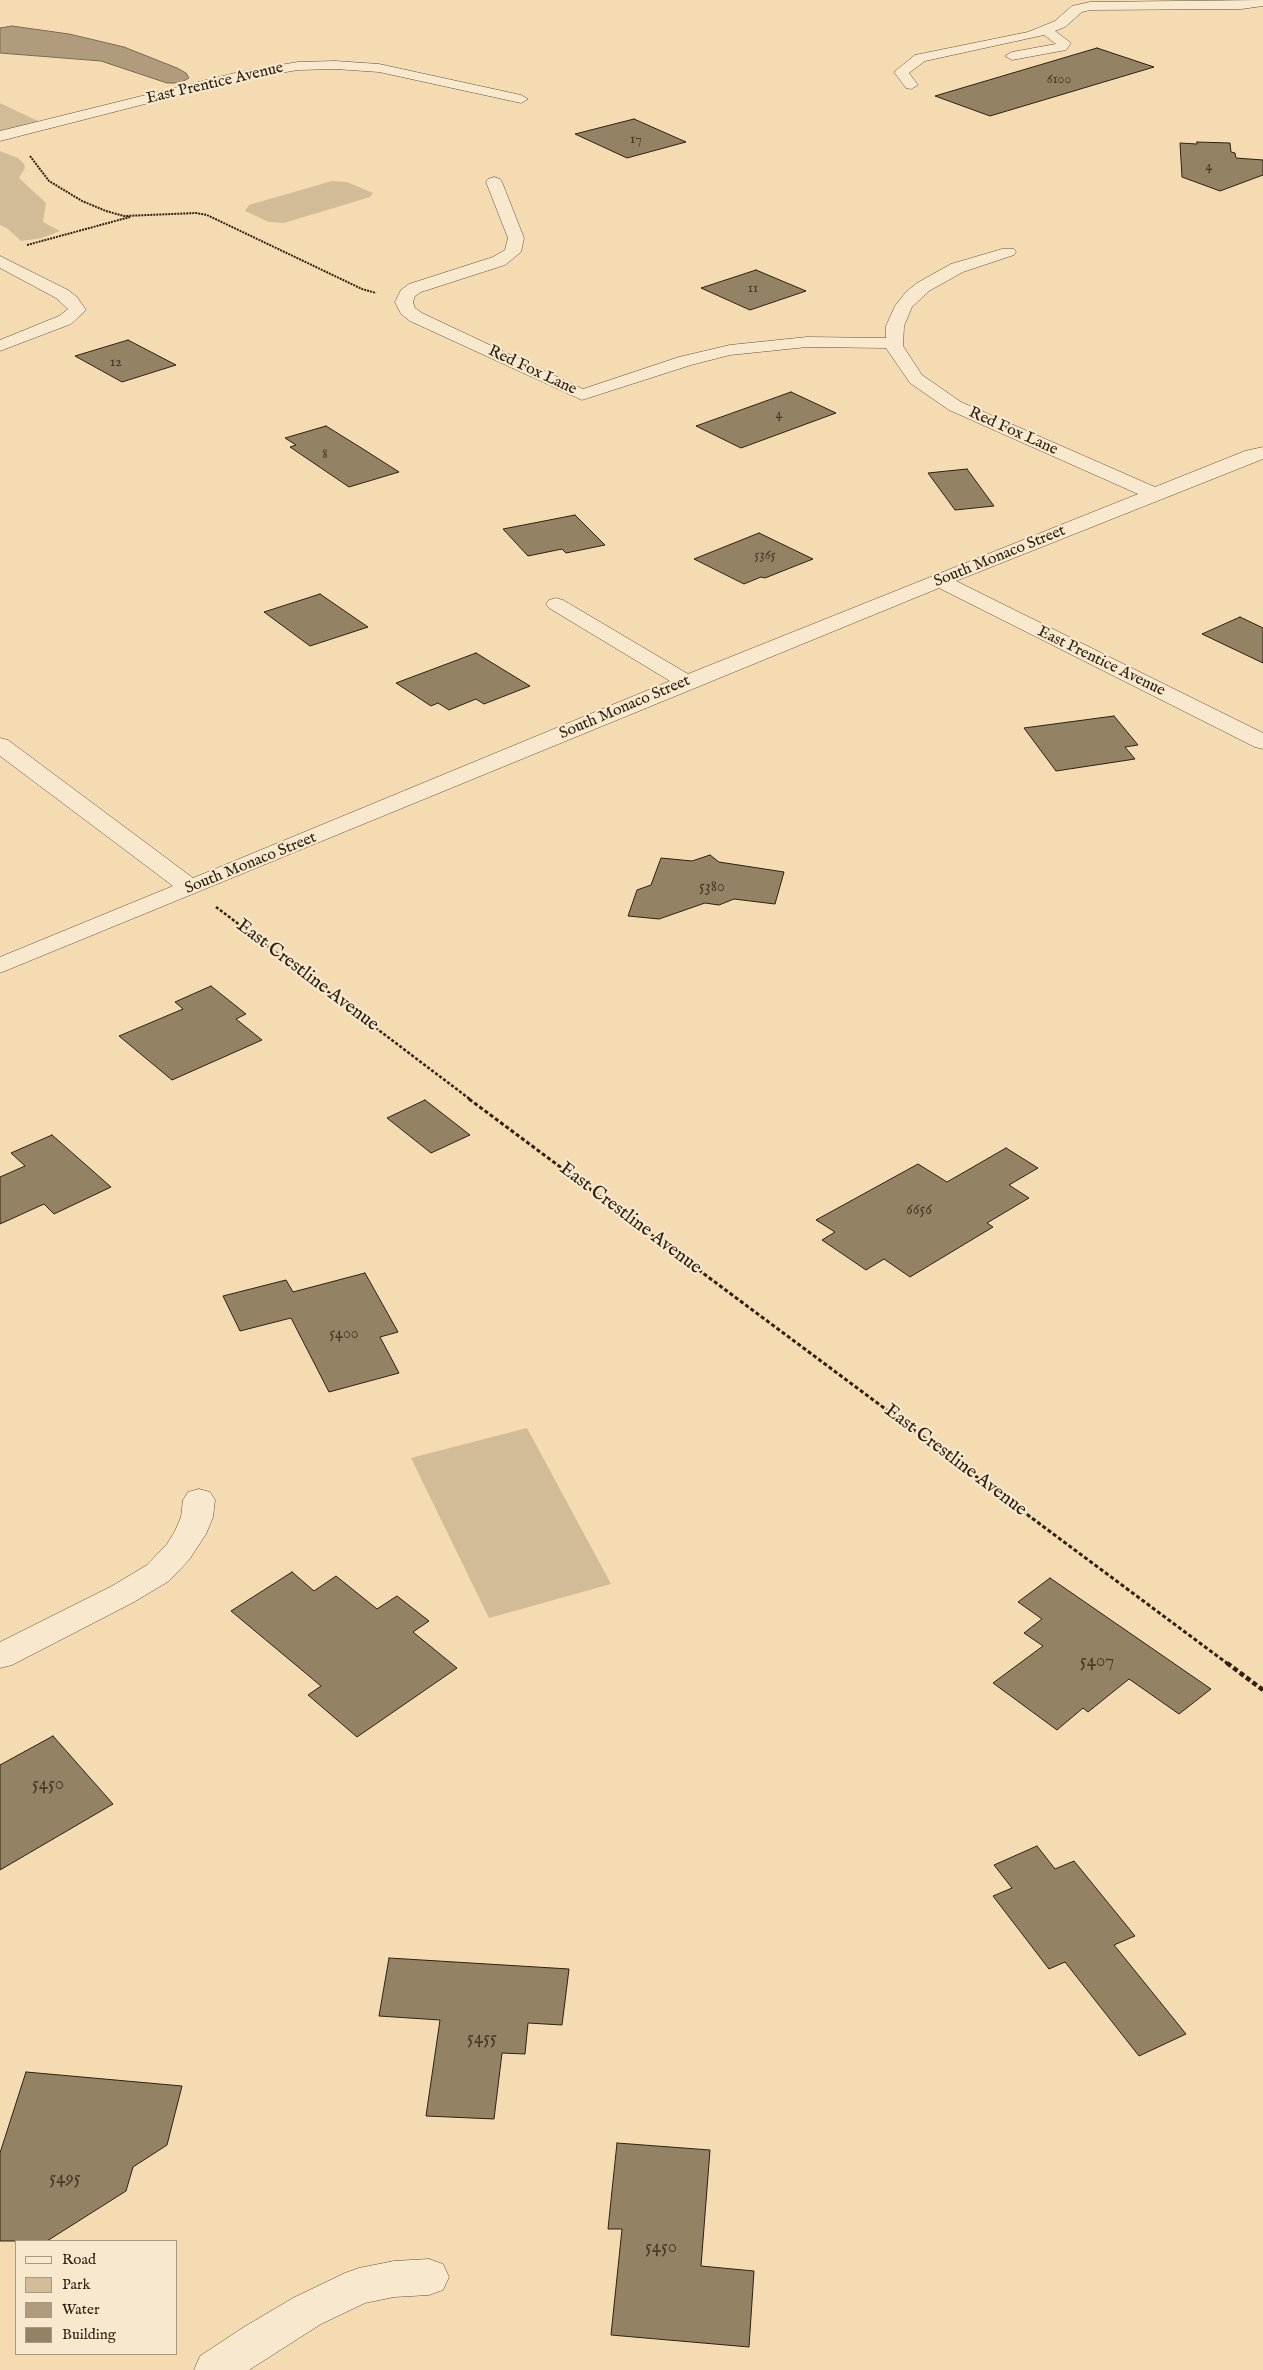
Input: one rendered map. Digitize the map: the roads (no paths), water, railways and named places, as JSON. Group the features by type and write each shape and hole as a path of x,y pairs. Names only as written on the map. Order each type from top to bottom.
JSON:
{"street":[{"path":"911,85 901,72 920,58 1032,35 1060,24 1077,10 1090,6 1241,5 1263,2"},
{"path":"1002,57 1060,47 1064,43 1044,30"},
{"path":"920,58 937,65 963,64"},
{"name":"East Prentice Avenue","path":"6,135 239,76 298,66 336,65 379,68 521,100"},
{"name":"Red Fox Lane","path":"494,182 516,238 513,252 499,261 415,288 407,294 404,302 407,310 416,317 582,395 685,361 730,350 807,342 895,343 900,358 916,379 956,406 1155,494"},
{"path":"895,343 895,326 904,306 923,287 957,268 1008,252"},
{"path":"0,261 62,294 78,310 65,320 0,346"},
{"name":"South Monaco Street","path":"0,966 687,682 1260,452"},
{"name":"East Prentice Avenue","path":"940,582 1263,742"},
{"path":"556,604 687,682"},
{"path":"0,745 191,888"},
{"path":"0,1656 123,1594 158,1573 178,1552 190,1534 197,1516 199,1500"},
{"path":"215,2370 259,2340 307,2311 359,2286 394,2279 429,2277"}],"water":[{"path":"12,26 69,34 124,47 177,68 186,73 189,78 180,83 167,83 101,61 0,53 0,28"}]}
